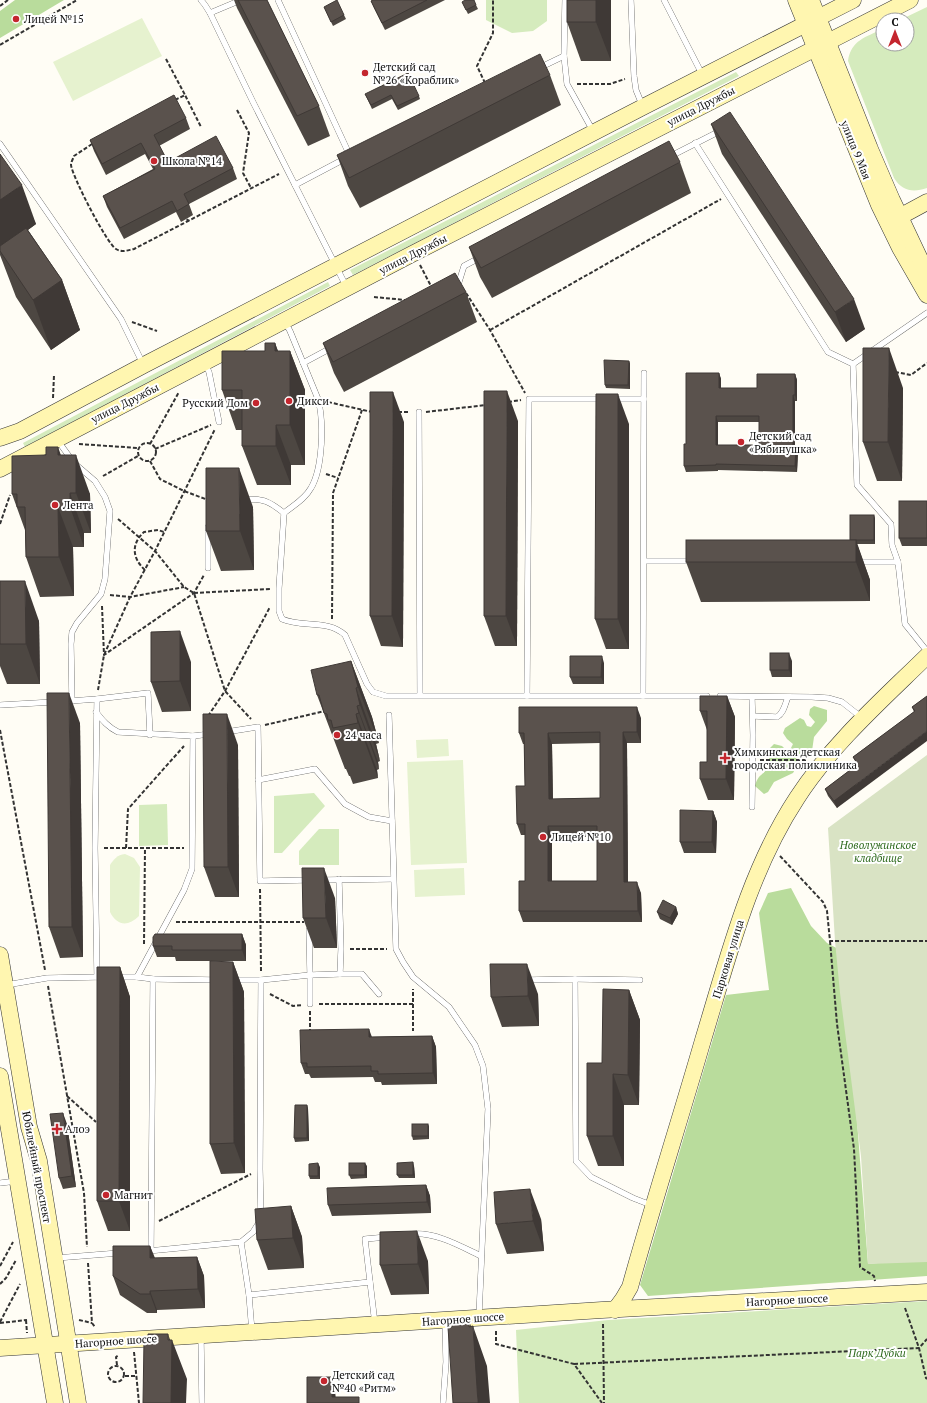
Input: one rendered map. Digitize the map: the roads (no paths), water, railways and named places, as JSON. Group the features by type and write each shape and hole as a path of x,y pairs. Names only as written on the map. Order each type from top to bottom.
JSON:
{"main road":[{"name":"улица 9 Мая","path":"796,0 812,21 894,220 927,295"},
{"name":"улица 9 Мая","path":"811,0 812,21"},
{"path":"0,438 20,431 593,132 853,0"},
{"name":"улица Дружбы","path":"0,470 414,253 910,0"},
{"path":"894,220 927,202"},
{"name":"улица 9 Мая","path":"894,220 927,274"},
{"name":"Парковая улица","path":"615,1310 630,1287 744,907 769,847 797,798 825,761 863,718 927,656"},
{"name":"Юбилейный проспект","path":"0,955 29,1127 39,1161 78,1403"},
{"name":"Юбилейный проспект","path":"0,1076 55,1403"},
{"name":"Нагорное шоссе","path":"0,1348 927,1292"}],"lane":[{"path":"210,13 241,0"},
{"path":"278,0 350,156"},
{"path":"565,0 564,56 567,84 593,132"},
{"path":"631,0 634,76 636,90 643,107"},
{"path":"664,0 703,76"},
{"path":"204,2 348,288"},
{"path":"530,72 564,56"},
{"path":"660,162 727,127"},
{"path":"695,143 828,352 853,364"},
{"path":"0,144 121,319 144,365"},
{"path":"295,185 357,152"},
{"path":"436,294 459,282 464,266 485,255"},
{"path":"853,364 927,313"},
{"path":"284,321 290,331 322,411 321,451 312,487 303,499 284,513"},
{"path":"303,363 338,345"},
{"path":"204,362 209,372 218,422"},
{"path":"853,364 857,485 891,524 892,545 898,562 905,624 927,650"},
{"path":"643,696 644,373"},
{"path":"527,696 528,399 644,399"},
{"path":"419,412 420,695"},
{"path":"57,439 74,463 95,481 105,497 110,511 106,579 101,594 77,623 72,632 72,701"},
{"path":"67,467 74,463"},
{"path":"237,499 260,499 271,503 284,513"},
{"path":"284,513 279,611 282,618 291,622 331,626 340,630 345,635 367,684 373,692 386,696 812,697 842,702 863,718"},
{"path":"208,523 208,568"},
{"path":"644,561 699,561"},
{"path":"850,562 898,562"},
{"path":"65,701 148,693 150,734"},
{"path":"752,696 752,807"},
{"path":"753,716 777,717 783,711 788,696"},
{"path":"97,699 95,848 97,977"},
{"path":"0,706 58,702"},
{"path":"96,712 106,725 118,732 193,736 215,733"},
{"path":"389,715 396,949 413,977 449,1007 475,1045 483,1066 488,1109 479,1318"},
{"path":"222,732 258,727 260,881 393,879"},
{"path":"137,977 184,890 192,869 193,736"},
{"path":"258,780 315,769 345,804 368,817 392,821"},
{"path":"308,880 308,887"},
{"path":"339,880 341,949 340,974"},
{"path":"309,922 310,1004"},
{"path":"230,980 261,980 310,975 362,974 380,994"},
{"path":"5,985 47,978 103,977"},
{"path":"110,977 222,980"},
{"path":"151,1250 153,979"},
{"path":"575,979 576,1161 591,1177 633,1198 654,1205"},
{"path":"143,1251 241,1242 253,1232 261,1219 261,980"},
{"path":"520,980 640,980"},
{"path":"0,1183 17,1181"},
{"path":"405,1235 420,1234 443,1239 481,1256"},
{"path":"375,1325 365,1239 397,1236"},
{"path":"241,1242 249,1295 252,1332"},
{"path":"54,1258 129,1252"},
{"path":"249,1295 370,1282"},
{"path":"443,1403 446,1362 445,1321"},
{"path":"202,1335 202,1403"}],"place":[{"name":"Лицей №15","path":"16,19"},
{"name":"Детский сад №26 «Кораблик»","path":"365,73"},
{"name":"Школа №14","path":"154,161"},
{"name":"Дикси","path":"289,401"},
{"name":"Русский Дом","path":"256,403"},
{"name":"Детский сад «Рябинушка»","path":"741,442"},
{"name":"Лента","path":"55,505"},
{"name":"24 часа","path":"337,735"},
{"name":"Химкинская детская городская поликлиника","path":"725,758"},
{"name":"Лицей №10","path":"543,837"},
{"name":"Алоэ","path":"57,1129"},
{"name":"Магнит","path":"106,1195"},
{"name":"Детский сад №40 «Ритм»","path":"324,1381"}],"park label":[{"name":"Новолужинское кладбище","path":"878,851"},
{"name":"Парк Дубки","path":"877,1353"}]}
